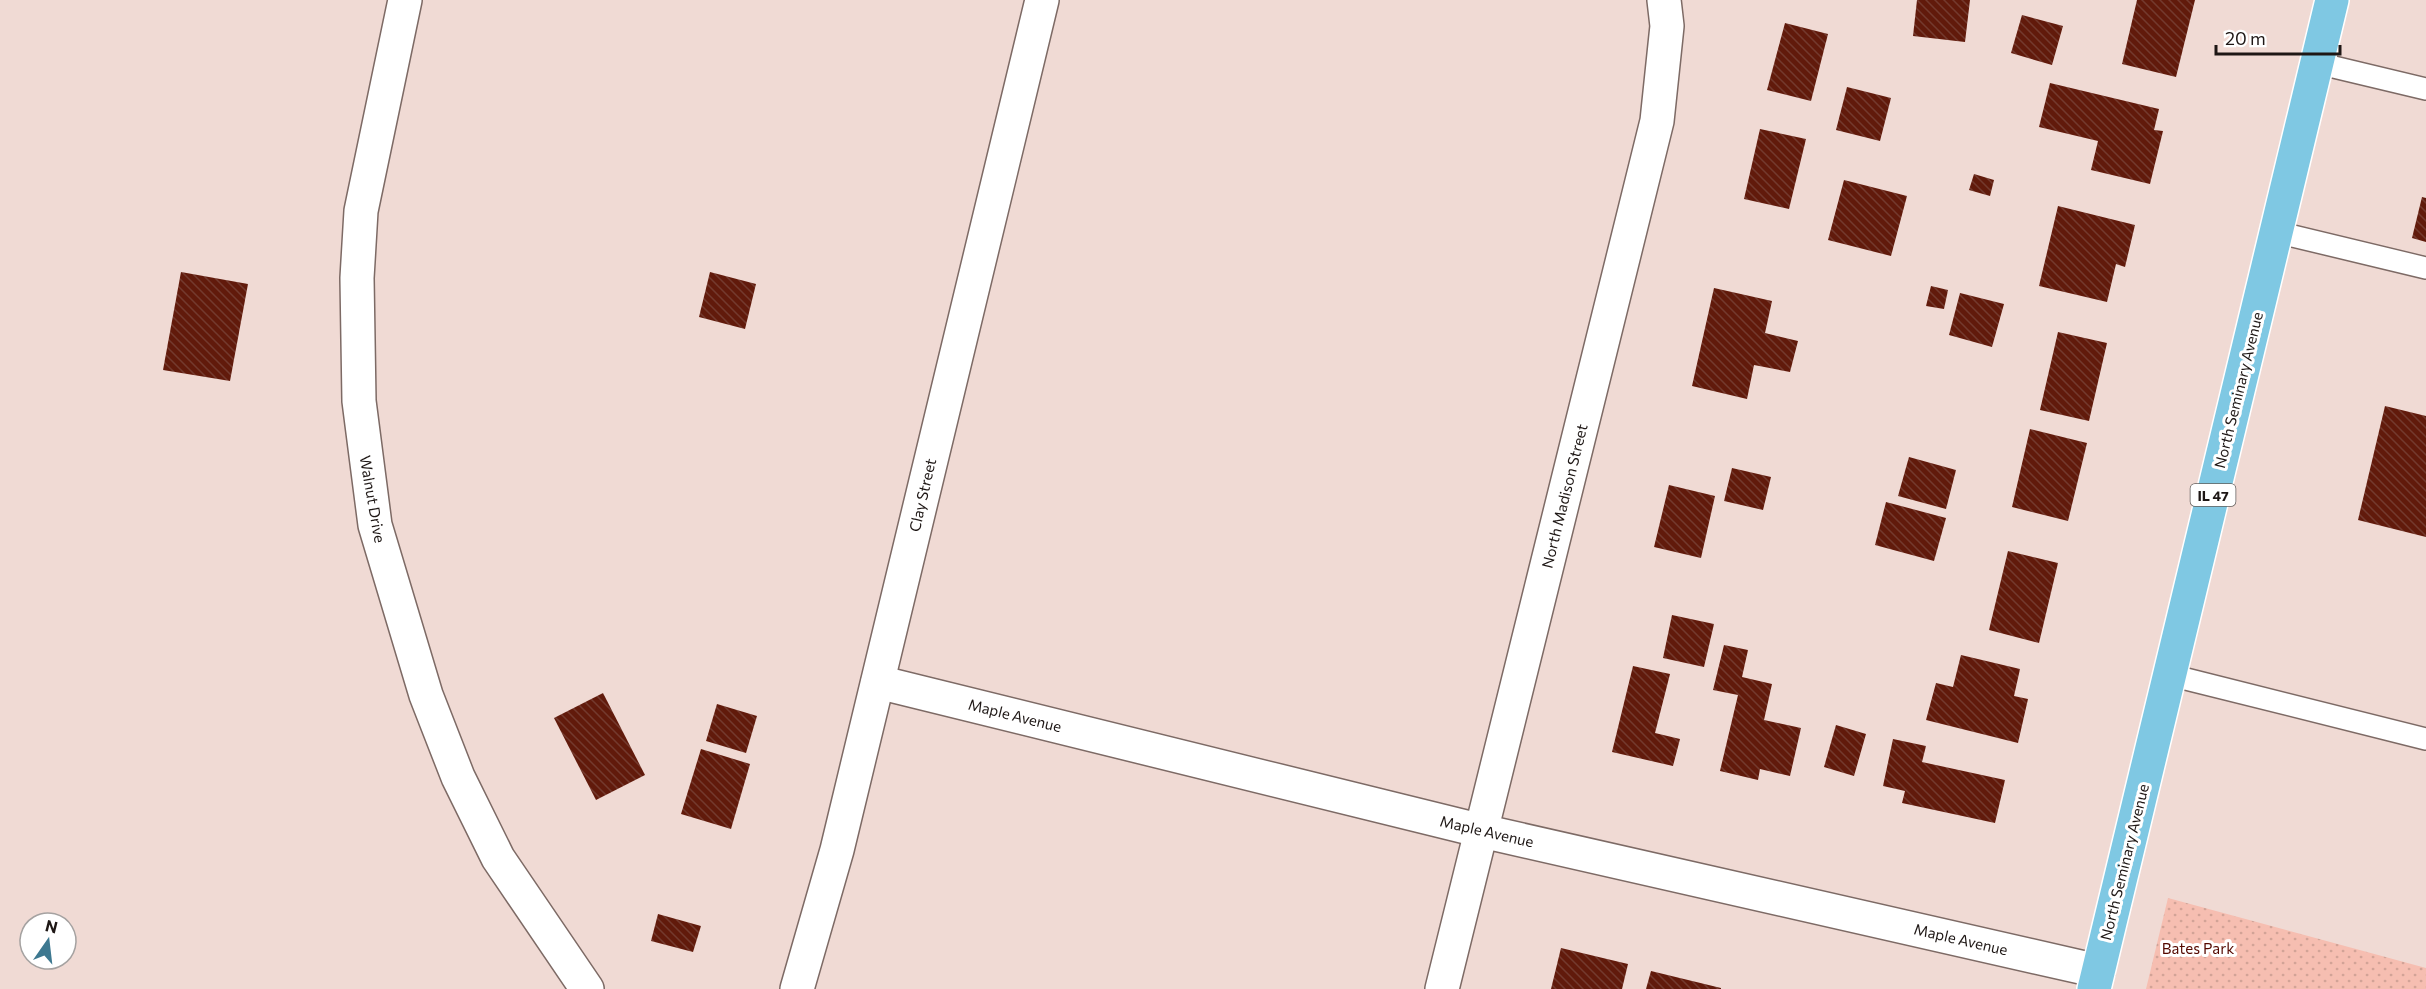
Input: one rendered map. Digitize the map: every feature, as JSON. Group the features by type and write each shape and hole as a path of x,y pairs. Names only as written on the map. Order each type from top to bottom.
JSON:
{"main road":[{"name":"North Seminary Avenue","path":"2096,980 2332,0"}],"street":[{"name":"Walnut Drive","path":"405,0 361,211 357,278 359,402 375,525 426,695 458,777 498,858 587,989"},
{"name":"Clay Street","path":"797,989 837,850 1042,0"},
{"name":"North Madison Street","path":"1442,989 1657,121 1667,26 1664,0"},
{"name":"Maple Avenue","path":"878,682 2096,980"}],"lane":[{"path":"2317,63 2426,89"},
{"path":"2276,232 2426,268"},
{"path":"2170,675 2426,739"}],"green space":[{"name":"Bates Park","path":"2168,898 2426,968 2426,989 2146,989"}],"building":[{"path":"1917,0 1970,0 1965,42 1913,36"},
{"path":"2137,0 2195,0 2176,77 2122,64"},
{"path":"2022,15 2063,26 2052,65 2011,53"},
{"path":"1785,23 1828,34 1811,101 1767,90"},
{"path":"2050,83 2159,109 2154,130 2163,131 2150,184 2091,170 2098,141 2039,127"},
{"path":"1847,87 1891,98 1880,141 1836,130"},
{"path":"1760,129 1806,139 1789,209 1744,199"},
{"path":"1974,174 1994,180 1990,196 1969,190"},
{"path":"1844,180 1907,196 1891,256 1828,240"},
{"path":"2422,197 2426,198 2426,242 2412,238"},
{"path":"2058,206 2135,225 2125,267 2116,264 2107,302 2039,286"},
{"path":"181,272 248,284 230,381 163,370"},
{"path":"710,272 756,284 745,329 699,317"},
{"path":"1931,286 1948,290 1944,309 1926,306"},
{"path":"1714,288 1772,301 1765,333 1798,341 1790,372 1754,365 1747,399 1692,386"},
{"path":"1960,293 2004,304 1992,347 1949,335"},
{"path":"2058,332 2107,343 2089,421 2040,410"},
{"path":"2385,406 2426,416 2426,537 2358,520"},
{"path":"2030,429 2087,443 2068,521 2012,507"},
{"path":"1909,457 1956,470 1946,509 1898,496"},
{"path":"1732,468 1771,477 1763,510 1724,501"},
{"path":"1669,485 1715,496 1701,558 1654,547"},
{"path":"1886,502 1946,518 1934,561 1875,545"},
{"path":"2008,551 2058,563 2039,643 1989,630"},
{"path":"1672,615 1714,624 1704,667 1663,658"},
{"path":"1724,645 1748,650 1742,677 1772,684 1764,720 1801,728 1790,776 1760,769 1758,780 1720,771 1738,695 1713,690"},
{"path":"1961,655 2020,669 2014,696 2028,699 2018,743 1926,720 1936,683 1953,687"},
{"path":"1633,666 1670,674 1655,733 1680,739 1673,766 1612,752"},
{"path":"603,693 645,775 596,800 554,718"},
{"path":"717,704 757,716 746,753 706,741"},
{"path":"1836,725 1866,734 1854,776 1824,767"},
{"path":"1893,739 1926,746 1922,762 2005,780 1995,823 1902,803 1905,791 1883,786"},
{"path":"701,749 750,764 731,829 681,814"},
{"path":"658,914 701,926 693,952 651,941"},
{"path":"1561,948 1628,964 1622,989 1551,989"},
{"path":"1651,971 1721,988 1721,989 1646,989"}]}
